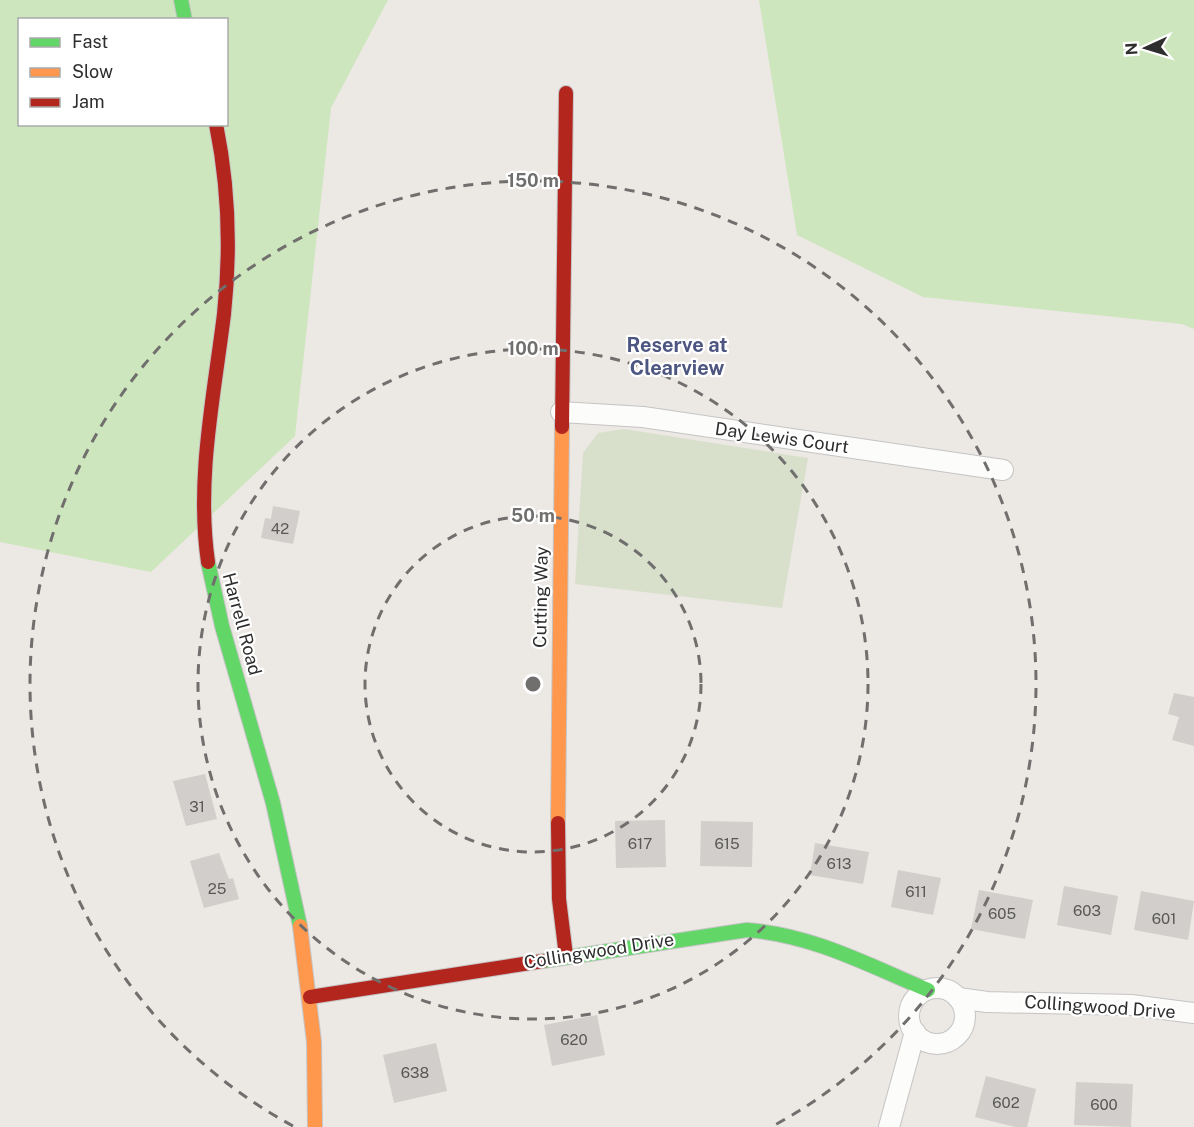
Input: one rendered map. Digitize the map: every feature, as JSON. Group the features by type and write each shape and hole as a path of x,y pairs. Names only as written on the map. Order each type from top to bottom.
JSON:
{"street":[{"path":"181,0 185,18"},
{"name":"Cutting Way","path":"566,93 557,862 566,956"},
{"name":"Harrell Road","path":"216,126 229,195 230,238 227,295 204,478 203,514 207,561 216,608 282,835 298,910 314,1042 315,1127"},
{"name":"Day Lewis Court","path":"561,412 643,417 1003,470"},
{"name":"Collingwood Drive","path":"310,997 703,935 768,930 800,937 839,950 928,990"},
{"name":"Collingwood Drive","path":"882,970 899,989 911,1008"},
{"path":"906,1068 936,1044 955,1038 964,1024 963,1004 943,988 928,990 920,994 911,1008 911,1025 915,1032 924,1041 936,1044"},
{"name":"Collingwood Drive","path":"958,998 1006,1002 1131,1005 1194,1013"},
{"name":"Collingwood Drive","path":"964,1024 1006,1002"},
{"path":"889,1127 915,1032"}],"green space":[{"path":"0,0 388,0 331,108 295,436 151,572 0,542"},
{"path":"759,0 1194,0 1194,329 1182,324 923,297 797,235"},
{"path":"624,429 808,458 782,608 575,584 583,453 598,433"}],"building":[{"path":"273,506 300,511 293,544 261,538 265,518 271,519"},
{"path":"1174,693 1194,697 1194,746 1172,740 1179,717 1168,714"},
{"path":"205,774 217,819 186,826 173,781"},
{"path":"665,820 666,867 616,868 615,821"},
{"path":"701,821 753,822 752,867 700,866"},
{"path":"815,843 869,852 863,884 810,875"},
{"path":"219,853 229,879 233,878 239,899 204,908 190,861"},
{"path":"898,870 941,878 933,915 891,907"},
{"path":"1064,886 1118,896 1111,935 1057,925"},
{"path":"979,890 1033,900 1025,939 971,929"},
{"path":"1141,891 1194,901 1188,940 1134,930"},
{"path":"597,1015 605,1055 552,1066 544,1025"},
{"path":"436,1043 447,1091 394,1103 383,1055"},
{"path":"986,1076 1036,1089 1027,1127 1015,1127 975,1117"},
{"path":"1076,1082 1133,1084 1131,1127 1074,1125"}],"traffic: fast":[{"path":"181,0 185,18"},
{"path":"208,562 222,626 273,803 300,926"},
{"path":"543,961 747,930 795,938 840,952 928,990"}],"traffic: slow":[{"path":"558,823 562,427"},
{"path":"300,926 314,1042 315,1127"}],"traffic: jam":[{"path":"562,427 566,93"},
{"path":"208,562 205,531 205,469 228,266 228,219 224,172 216,126"},
{"path":"558,823 559,899 566,956"},
{"path":"310,997 543,961"}],"district":[{"name":"Reserve at Clearview","path":"677,356"}]}
